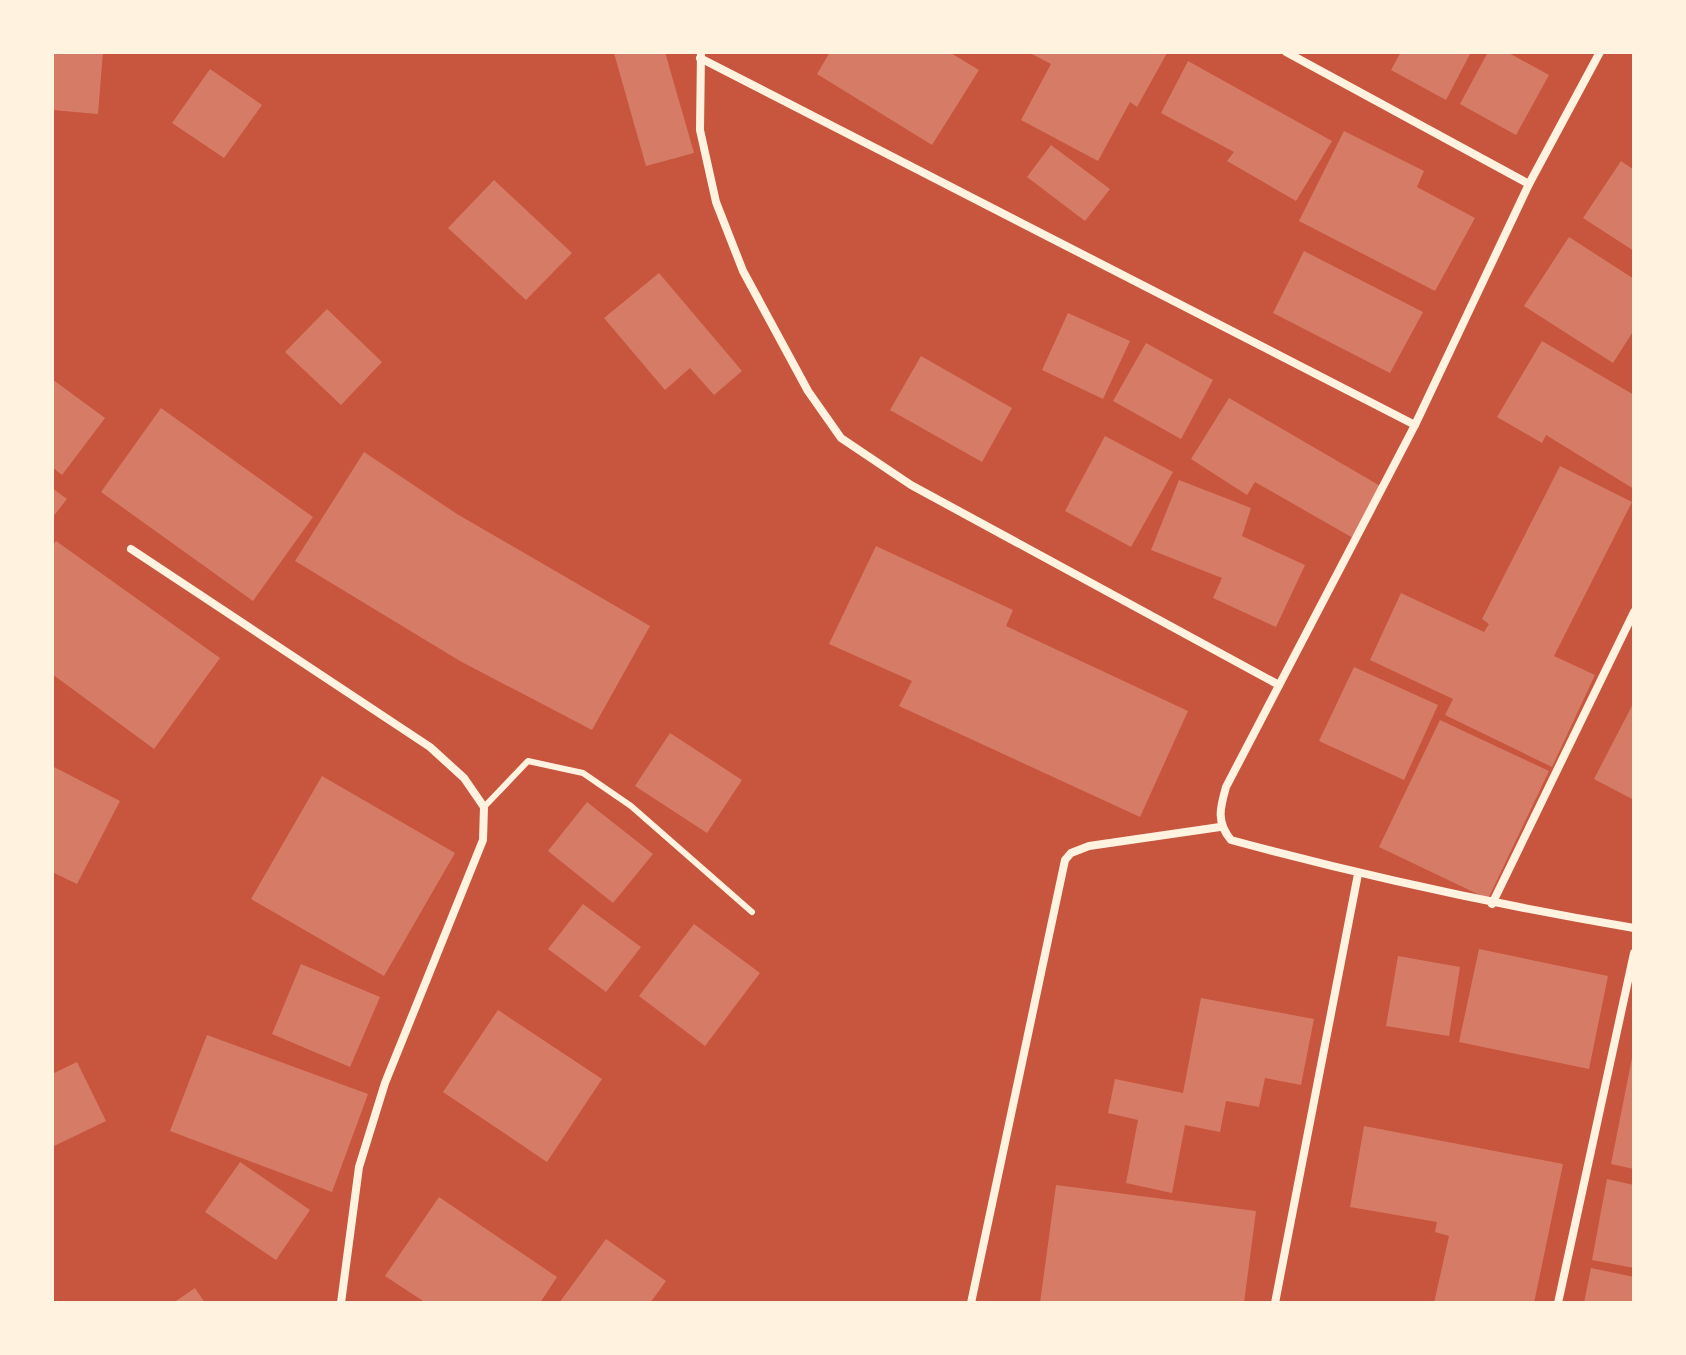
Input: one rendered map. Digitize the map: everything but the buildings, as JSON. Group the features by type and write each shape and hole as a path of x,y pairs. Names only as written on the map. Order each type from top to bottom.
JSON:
{"street":[{"path":"1286,52 1529,184"},
{"path":"1600,52 1529,184 1415,425 1226,787 1220,809 1220,827 1231,840 1358,874 1492,904 1634,928"},
{"path":"1279,685 911,485 841,438 808,391 743,271 716,202 700,130 701,55 1415,425"},
{"path":"131,549 430,747 464,778 484,807 483,840 385,1083 359,1167 341,1303"},
{"path":"1492,904 1634,612"},
{"path":"971,1303 1065,860 1071,853 1089,846 1220,827"},
{"path":"1275,1303 1358,874"},
{"path":"1558,1303 1634,953"}],"lane":[{"path":"484,807 528,761 583,773 631,806 752,912"}]}
